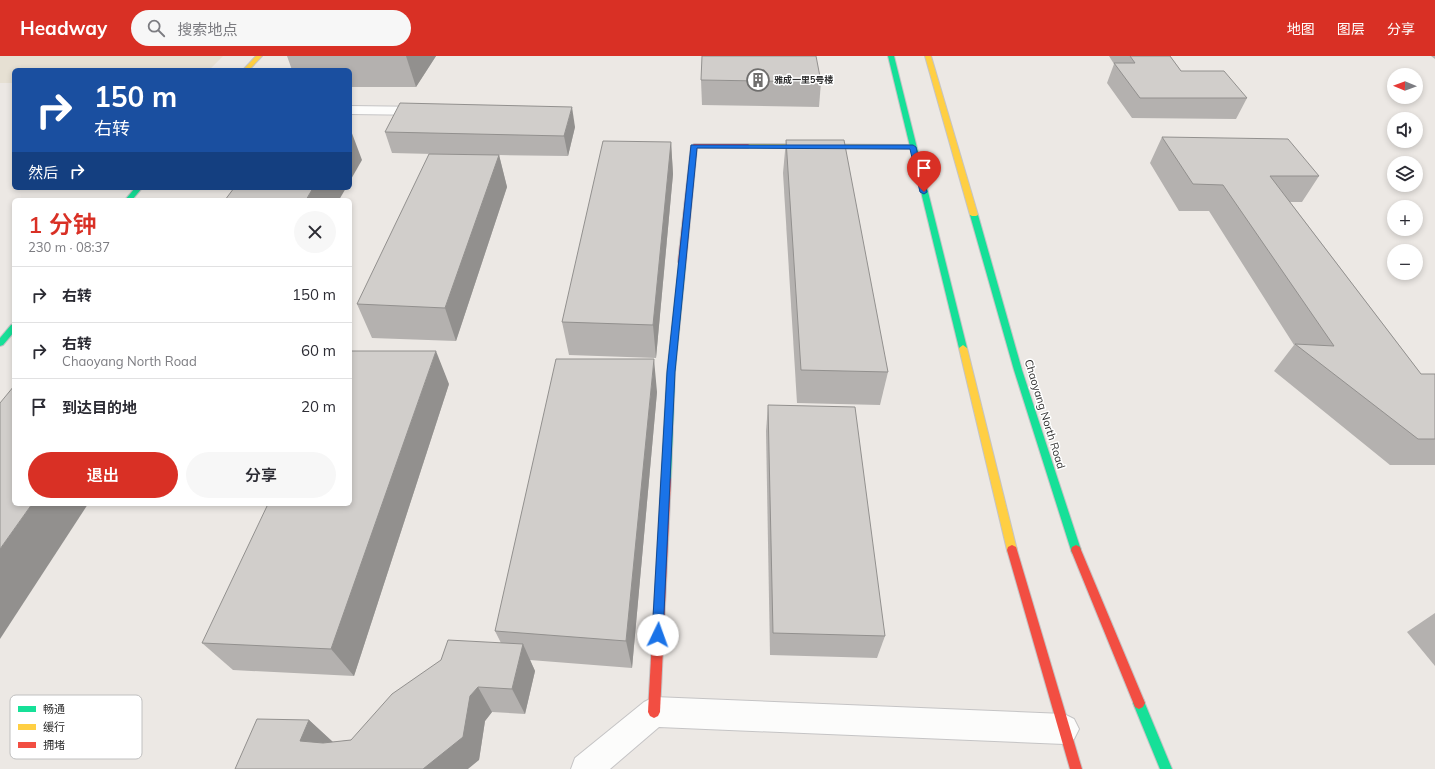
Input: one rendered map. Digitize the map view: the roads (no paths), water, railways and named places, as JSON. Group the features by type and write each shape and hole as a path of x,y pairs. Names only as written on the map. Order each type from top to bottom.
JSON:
{"main road":[{"path":"248,68 259,56"},
{"path":"890,56 1013,552 1076,769"},
{"name":"Chaoyang North Road","path":"928,56 1018,370 1075,548 1166,769"},
{"path":"654,712 671,372 694,146 913,147"},
{"path":"130,198 138,190"},
{"path":"0,343 12,329"}],"street":[{"path":"352,110 426,111"},
{"path":"586,769 654,712 1064,729"}],"place":[{"name":"雅成一里5号楼","path":"758,80"}]}
